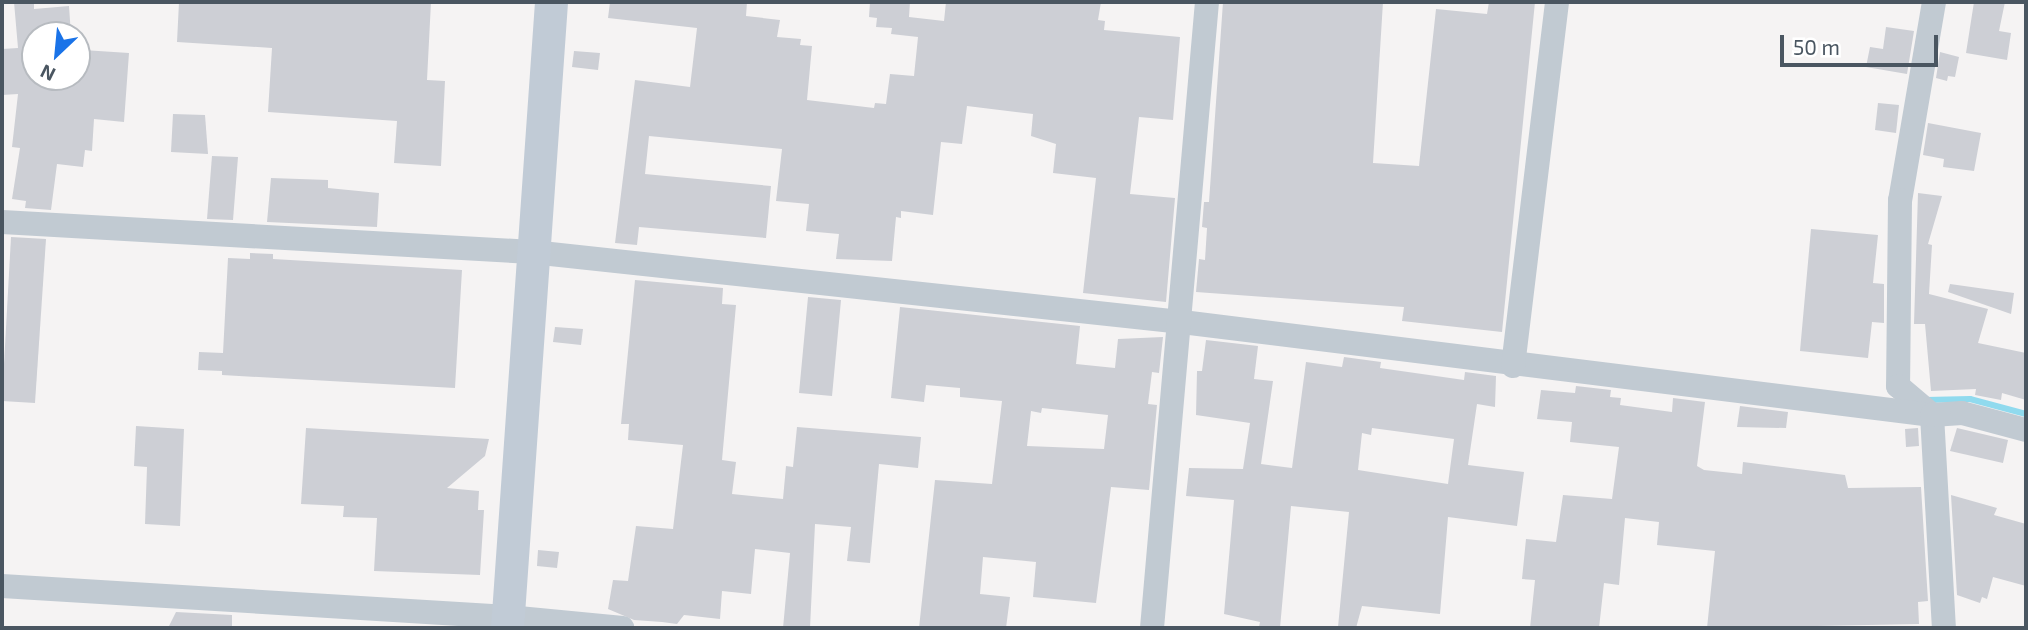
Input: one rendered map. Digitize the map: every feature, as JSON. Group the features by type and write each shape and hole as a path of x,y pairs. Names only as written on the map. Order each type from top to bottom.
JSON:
{"street":[{"path":"508,622 551,2"},
{"path":"1152,628 1182,322 1207,2"},
{"path":"1513,366 1557,2"},
{"path":"1934,2 1900,200 1898,386 1932,415 1944,628"},
{"path":"2,222 532,252 1182,322 1513,366 1932,415 1962,413 2026,430"},
{"path":"2,586 622,628"}],"building":[{"path":"14,2 34,2 34,9 69,6 70,21 21,21 21,91 91,91 91,51 129,53 124,122 94,119 92,151 85,150 83,167 57,164 51,210 25,208 26,201 12,199 20,148 12,147 18,94 2,95 2,49 18,48"},
{"path":"179,2 431,2 427,80 445,81 441,166 394,163 397,121 268,112 272,48 177,42"},
{"path":"610,2 747,2 746,16 780,20 777,37 801,39 800,45 812,46 807,100 874,108 875,103 886,104 890,74 914,76 918,37 891,34 892,28 876,27 877,18 869,17 870,2 910,2 909,17 944,21 946,2 1101,2 1098,20 1105,21 1104,30 1180,37 1173,120 1139,117 1130,194 1175,198 1166,302 1083,293 1096,178 1053,173 1056,144 1031,136 1033,114 967,106 962,144 941,142 933,215 901,211 901,218 896,217 892,261 836,259 839,234 806,231 809,204 776,201 782,149 649,136 645,174 771,186 766,238 639,227 637,245 615,243 635,80 690,87 697,28 608,18"},
{"path":"1223,2 1383,2 1373,163 1419,166 1436,9 1487,14 1489,2 1535,2 1502,332 1402,321 1404,307 1196,292 1199,259 1205,260 1207,228 1202,227 1204,202 1209,202"},
{"path":"1974,2 2005,2 1999,31 2011,33 2007,60 1966,53"},
{"path":"1886,27 1914,31 1907,74 1866,67 1870,47 1883,49"},
{"path":"574,51 600,53 598,70 572,67"},
{"path":"1940,52 1959,57 1955,77 1948,76 1947,81 1936,78"},
{"path":"1878,103 1899,105 1896,133 1875,130"},
{"path":"173,114 205,115 208,154 171,152"},
{"path":"1928,123 1981,133 1974,171 1943,167 1944,159 1923,155"},
{"path":"212,156 238,157 233,220 207,219"},
{"path":"271,178 328,180 328,188 379,193 377,227 267,222"},
{"path":"1918,193 1942,196 1928,244 1932,245 1929,294 1988,309 1978,343 2026,353 2026,400 2002,393 2001,400 1975,395 1976,389 1931,391 1925,324 1914,324"},
{"path":"1811,229 1878,235 1873,283 1884,284 1884,323 1872,322 1868,358 1800,351"},
{"path":"11,237 46,239 35,403 2,401"},
{"path":"250,253 273,254 273,259 462,270 455,388 222,375 222,371 198,370 199,352 223,353 228,258 250,259"},
{"path":"635,280 723,288 722,304 736,305 722,460 736,462 732,494 783,499 786,466 793,467 797,427 921,437 918,468 879,464 870,563 847,561 851,527 815,524 810,628 783,628 790,553 755,549 751,594 722,591 720,619 684,615 677,624 634,620 608,609 613,580 628,581 636,526 673,529 683,445 628,440 629,424 621,424"},
{"path":"1950,284 2014,293 2011,314 1948,292"},
{"path":"808,297 841,300 832,396 799,393"},
{"path":"900,307 1080,326 1076,364 1115,368 1118,339 1163,337 1159,373 1152,372 1148,404 1157,405 1149,490 1111,487 1096,603 1033,597 1036,562 983,557 980,594 1010,597 1006,628 919,628 935,480 992,484 1002,401 960,397 960,388 926,385 924,402 891,398","holes":["1042,408 1108,415 1104,449 1027,446 1031,411 1041,413"]},
{"path":"555,327 583,329 581,345 553,342"},
{"path":"1206,340 1258,346 1254,379 1273,381 1261,464 1292,468 1306,362 1342,367 1344,357 1381,362 1380,368 1464,380 1465,372 1496,376 1495,407 1477,404 1468,465 1524,472 1517,526 1448,517 1440,614 1362,606 1356,628 1347,628 1338,627 1349,512 1291,506 1280,628 1259,627 1260,622 1224,614 1234,500 1186,496 1189,468 1243,469 1250,423 1196,415 1197,371 1202,371","holes":["1372,428 1454,439 1448,484 1358,470 1362,433 1371,435"]},
{"path":"1576,386 1611,390 1610,397 1621,398 1620,405 1672,412 1673,398 1705,402 1697,466 1704,470 1742,474 1743,462 1845,475 1848,488 1921,487 1928,601 1918,602 1919,624 1707,628 1715,551 1657,545 1659,522 1625,518 1619,585 1604,583 1599,628 1530,628 1535,580 1522,579 1526,539 1556,542 1563,495 1612,499 1619,447 1570,442 1572,422 1537,419 1541,390 1575,393"},
{"path":"1740,406 1788,412 1786,428 1737,427"},
{"path":"136,426 184,429 180,526 145,524 147,467 134,466"},
{"path":"306,428 489,439 485,456 447,488 479,491 478,510 484,510 480,575 374,571 377,518 343,517 344,506 301,504"},
{"path":"1918,428 1919,446 1906,447 1905,429"},
{"path":"1957,428 2008,440 2003,463 1950,451"},
{"path":"1951,495 1997,508 1994,515 2026,524 2026,586 1993,577 1987,599 1982,597 1980,603 1957,595"},
{"path":"538,550 559,552 557,568 537,566"},
{"path":"176,612 232,615 232,628 168,628"}],"waterway":[{"path":"1926,400 1970,399 2026,414"}]}
